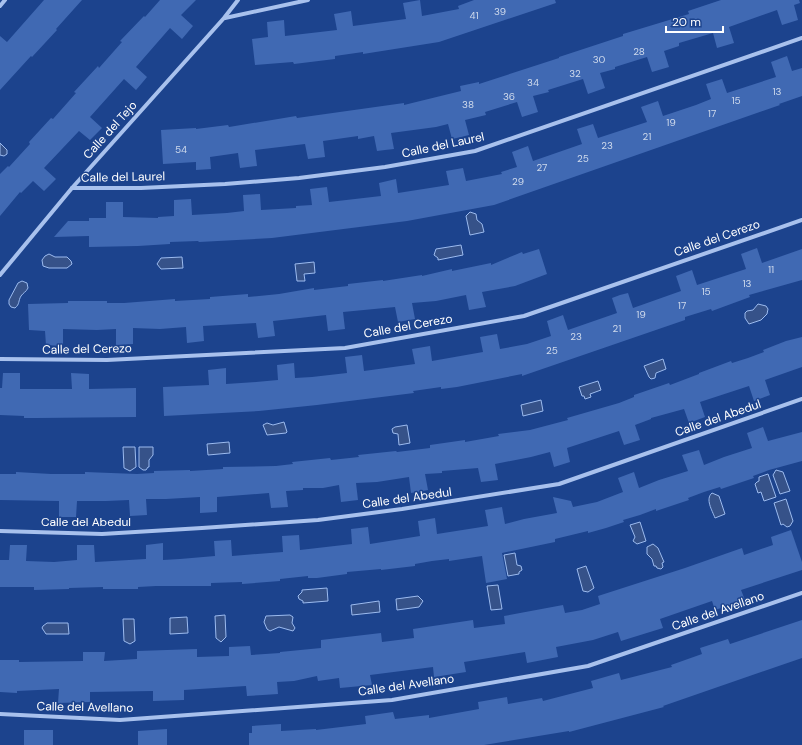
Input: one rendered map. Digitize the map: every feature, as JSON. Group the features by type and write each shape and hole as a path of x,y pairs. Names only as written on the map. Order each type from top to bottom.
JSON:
{"street":[{"path":"0,6 5,0"},
{"name":"Calle del Tejo","path":"0,275 72,188 224,18 238,0"},
{"path":"224,18 308,0"},
{"name":"Calle del Laurel","path":"72,188 141,188 225,184 292,178 385,167 475,150 802,38"},
{"name":"Calle del Cerezo","path":"0,359 107,360 345,348 524,316 802,220"},
{"name":"Calle del Abedul","path":"0,531 102,534 318,520 402,510 558,484 802,398"},
{"name":"Calle del Avellano","path":"0,714 120,720 392,700 588,666 802,593"}],"water":[{"path":"0,143 7,150 7,154 4,156 0,155"},
{"path":"470,212 476,214 477,220 482,224 484,232 470,235 466,216"},
{"path":"461,245 463,255 438,260 438,258 434,255 436,249"},
{"path":"49,254 55,257 67,257 72,264 67,268 49,268 43,266 42,260"},
{"path":"182,257 183,268 161,269 157,264 161,258"},
{"path":"314,262 315,273 304,274 305,281 297,281 295,264"},
{"path":"22,281 27,283 28,288 21,296 17,307 11,307 9,300 18,283"},
{"path":"758,304 766,306 768,309 767,314 761,320 749,324 745,318 745,313 753,310"},
{"path":"663,359 666,369 656,373 655,378 651,379 644,366"},
{"path":"598,381 601,390 590,394 591,397 585,399 584,396 582,396 579,387"},
{"path":"541,400 543,411 523,416 521,405"},
{"path":"284,422 286,433 267,435 263,425 267,423 273,425"},
{"path":"407,425 410,443 399,445 398,434 393,433 392,429"},
{"path":"229,442 230,453 208,455 207,444"},
{"path":"123,447 135,447 136,467 130,471 124,468"},
{"path":"139,447 153,447 153,455 149,460 149,467 146,470 139,467"},
{"path":"776,470 783,472 790,491 780,494 773,475"},
{"path":"768,474 776,497 764,501 761,492 758,493 755,484 759,481 759,477"},
{"path":"712,493 719,496 725,514 715,518 709,501"},
{"path":"786,499 793,521 790,526 787,527 783,524 781,525 774,503"},
{"path":"640,522 646,541 637,544 633,541 635,537 630,525"},
{"path":"653,544 658,548 664,562 662,563 663,567 661,569 654,566 652,559 647,554 647,547"},
{"path":"515,553 517,565 521,566 522,570 519,574 508,576 504,555"},
{"path":"586,566 594,588 588,592 583,591 577,569"},
{"path":"498,585 502,609 491,610 487,586"},
{"path":"327,588 328,601 303,603 298,596 302,590"},
{"path":"418,596 423,601 419,607 397,610 396,599"},
{"path":"379,601 380,612 352,615 351,605"},
{"path":"225,615 226,637 221,642 216,638 215,616"},
{"path":"290,615 293,617 292,623 295,628 293,631 279,627 270,631 267,629 264,622 266,616"},
{"path":"187,617 188,633 170,634 170,618"},
{"path":"123,619 134,619 135,641 130,644 124,641"},
{"path":"47,623 68,623 69,634 46,634 42,628"}],"building":[{"path":"44,0 82,0 56,29 57,30 0,90 0,36 7,42"},
{"path":"160,0 196,0 181,15 193,26 182,39 170,28 136,67 147,77 136,90 124,79 90,117 102,128 90,140 79,131 44,168 56,179 44,191 33,181 21,193 20,192 0,216 0,174 8,166 9,167 30,144 29,142 51,118 53,119 76,93 74,92 98,66 99,68 122,42 120,41"},
{"path":"420,0 422,16 459,9 458,6 474,0 555,0 556,3 439,42 363,54 363,52 335,56 335,59 294,64 293,62 255,65 252,39 268,37 267,22 284,20 285,36 337,30 334,14 351,11 353,26 406,19 403,3"},
{"path":"721,0 799,0 800,3 794,5 798,20 782,25 777,10 729,27 734,43 717,48 713,33 679,43 679,46 664,51 669,67 652,72 647,57 615,67 615,69 600,73 605,88 588,94 583,79 548,90 549,92 533,96 538,112 522,117 517,102 485,112 486,115 465,120 469,135 461,137 452,139 448,124 391,133 394,149 377,151 374,136 358,139 358,136 323,141 325,157 308,159 305,144 255,150 257,166 240,168 238,153 210,157 211,169 196,170 196,162 163,164 161,130 196,129 228,125 229,127 296,116 297,118 404,103 404,105 461,91 460,86 479,82 479,84 559,58 623,36 623,34 689,14 688,11"},
{"path":"787,56 792,71 802,68 802,96 494,205 407,221 272,238 170,242 170,244 138,246 89,247 89,236 54,237 68,221 89,221 89,218 106,218 106,202 123,202 123,217 158,218 174,216 174,200 191,199 192,215 244,211 243,195 260,194 261,210 296,208 296,206 312,205 310,189 327,187 329,202 381,196 379,183 396,179 398,193 449,185 446,171 463,168 466,181 502,174 501,172 517,167 512,152 528,146 533,161 582,144 577,129 593,124 598,138 647,122 641,107 658,101 663,116 696,105 711,99 706,84 722,79 727,93 776,77 771,62"},
{"path":"757,248 762,263 802,249 802,280 749,295 750,297 712,311 711,309 685,317 685,320 522,376 522,374 457,387 441,389 441,387 413,391 414,393 317,405 259,411 164,416 163,387 209,385 208,370 226,368 226,384 256,382 278,380 277,365 294,363 295,378 312,377 347,373 345,357 362,355 364,371 415,364 412,349 430,346 432,361 483,352 480,337 497,334 500,349 527,344 551,336 547,321 563,315 568,330 617,313 612,298 620,295 628,293 633,308 681,291 676,276 692,270 697,285 746,269 741,254"},
{"path":"539,249 547,274 515,286 482,292 486,307 469,310 466,295 436,301 412,303 415,319 398,322 395,307 343,312 345,329 328,331 326,315 273,321 275,336 258,338 256,323 203,326 204,341 187,343 186,327 160,329 133,328 133,344 116,345 116,329 63,329 63,346 46,345 45,331 29,330 28,304 68,303 68,301 107,301 107,303 124,303 175,299 175,301 210,299 210,297 248,294 248,297 279,294 314,288 314,290 348,286 348,284 422,276 452,269 452,271 491,263 491,265 522,252 523,254"},
{"path":"802,337 802,367 765,380 770,395 754,401 749,386 700,402 705,417 689,423 684,409 651,418 635,425 640,440 624,445 619,431 567,448 570,462 554,467 550,452 495,464 498,480 481,482 478,468 442,471 442,473 425,474 428,490 411,493 409,477 377,482 356,483 358,500 341,502 339,485 286,491 288,507 271,508 269,493 217,497 217,512 200,513 200,497 146,499 147,515 130,516 129,500 77,501 76,517 59,517 59,501 0,500 0,474 16,474 16,472 85,474 85,472 137,474 154,473 154,471 223,469 223,467 276,466 293,464 292,462 330,458 331,460 359,457 358,455 430,448 430,445 465,440 465,442 499,436 498,434 530,430 568,420 567,418 619,403 634,397 634,395 669,383 670,385 731,361 732,363 764,352 763,350 786,341"},
{"path":"3,373 20,373 20,389 72,389 71,373 89,374 89,389 136,388 136,417 24,418 24,416 0,415 0,388 2,388"},
{"path":"763,427 768,441 802,432 802,461 769,470 753,476 754,478 721,489 720,487 704,492 688,498 689,500 623,520 624,522 606,528 555,539 555,542 502,553 507,579 486,583 482,556 449,561 449,559 432,561 415,564 415,566 347,572 347,574 317,578 308,578 308,576 280,579 280,581 242,584 242,582 211,583 211,586 156,586 138,587 138,589 103,589 103,587 34,590 34,587 0,587 0,560 9,560 10,545 27,545 26,561 54,562 77,560 77,545 94,545 95,562 146,559 146,545 163,543 163,560 215,556 214,541 231,540 232,556 283,552 282,536 299,535 300,550 352,544 351,529 368,527 370,544 420,536 418,521 435,518 437,534 488,526 485,510 502,507 505,524 557,513 553,497 571,501 573,507 597,502 623,492 618,478 634,472 639,488 688,471 682,455 699,450 704,465 752,448 747,433"},
{"path":"791,530 802,562 802,570 741,590 745,600 715,610 712,601 660,619 663,628 621,641 618,632 593,640 556,647 558,657 527,663 525,652 464,662 466,672 434,677 433,667 370,675 372,685 340,688 339,678 318,681 317,676 294,681 277,682 278,694 247,696 246,686 184,690 184,700 153,701 153,691 90,692 90,702 58,703 59,689 17,691 17,693 0,692 0,660 19,660 19,662 83,661 83,652 105,652 104,661 137,659 137,651 197,649 197,657 229,656 229,647 250,646 251,655 280,653 321,648 321,640 381,633 382,642 414,638 413,629 473,620 474,628 505,624 504,616 563,605 565,613 582,610 600,604 598,596 742,548 744,555 773,545 771,537"},
{"path":"802,620 802,658 663,706 664,707 569,732 484,745 249,745 249,733 252,733 252,726 281,724 281,731 316,730 366,724 365,716 393,712 395,719 429,715 429,718 479,709 478,702 507,697 508,704 542,698 543,701 593,688 591,681 619,673 621,680 672,667 671,665 702,654 700,648 728,639 730,644"},
{"path":"167,729 167,745 138,745 138,731"},
{"path":"24,730 53,730 53,745 24,745"}]}
